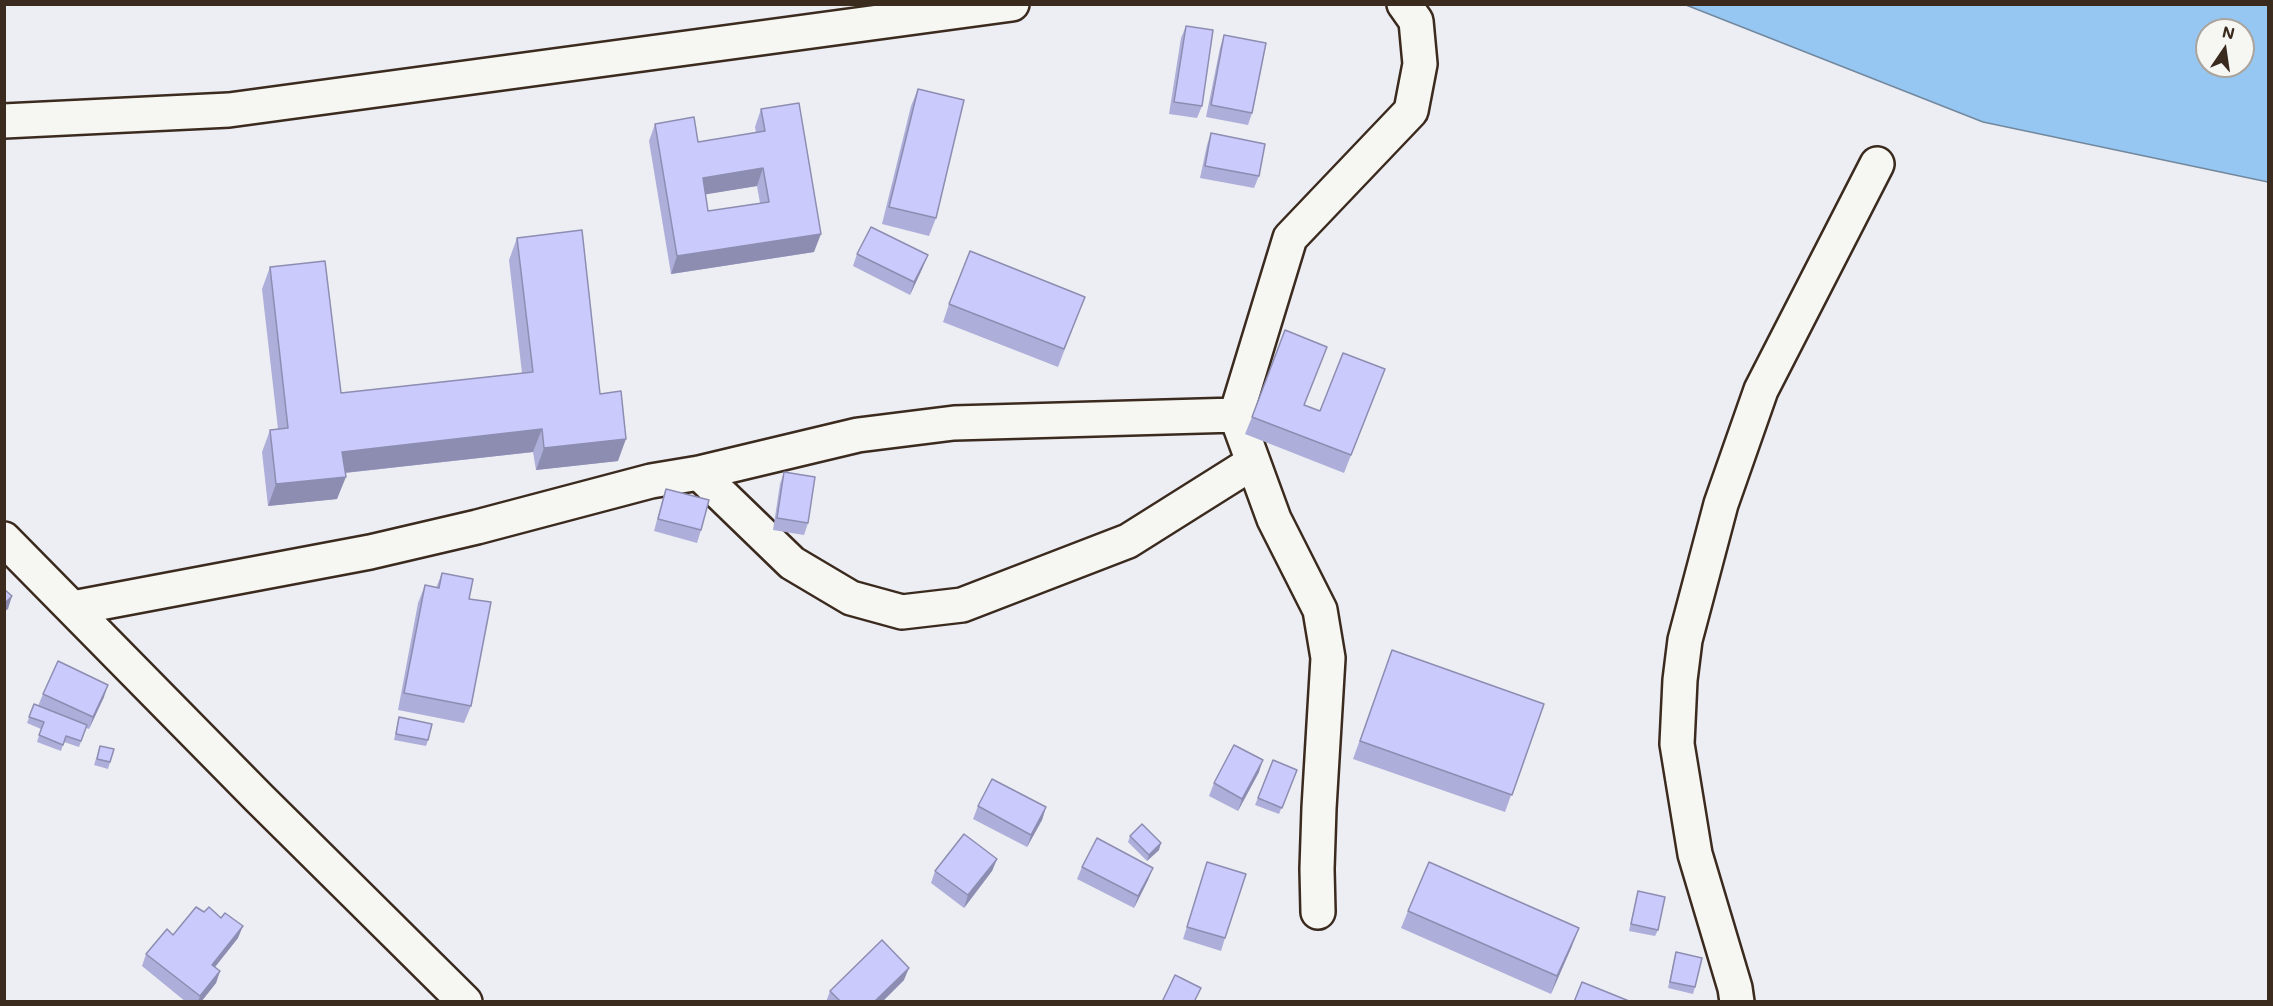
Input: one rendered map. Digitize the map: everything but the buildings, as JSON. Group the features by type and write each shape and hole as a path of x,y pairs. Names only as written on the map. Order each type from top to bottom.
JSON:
{"street":[{"path":"4,121 229,111 1012,4"},
{"path":"1318,912 1318,828 1328,658 1320,610 1274,519 1236,415 1290,238 1411,111 1420,64 1416,21 1404,4"},
{"path":"1737,1002 1735,988 1695,854 1677,744 1680,680 1685,640 1720,504 1761,390 1878,164"},
{"path":"73,608 370,552 651,481 699,473 858,435 954,423 1236,415"},
{"path":"699,473 792,563 851,598 902,612 962,605 1128,541 1252,463"},
{"path":"4,539 259,798 465,1002"}],"water":[{"path":"1686,5 2268,5 2268,182 1983,122"}]}
